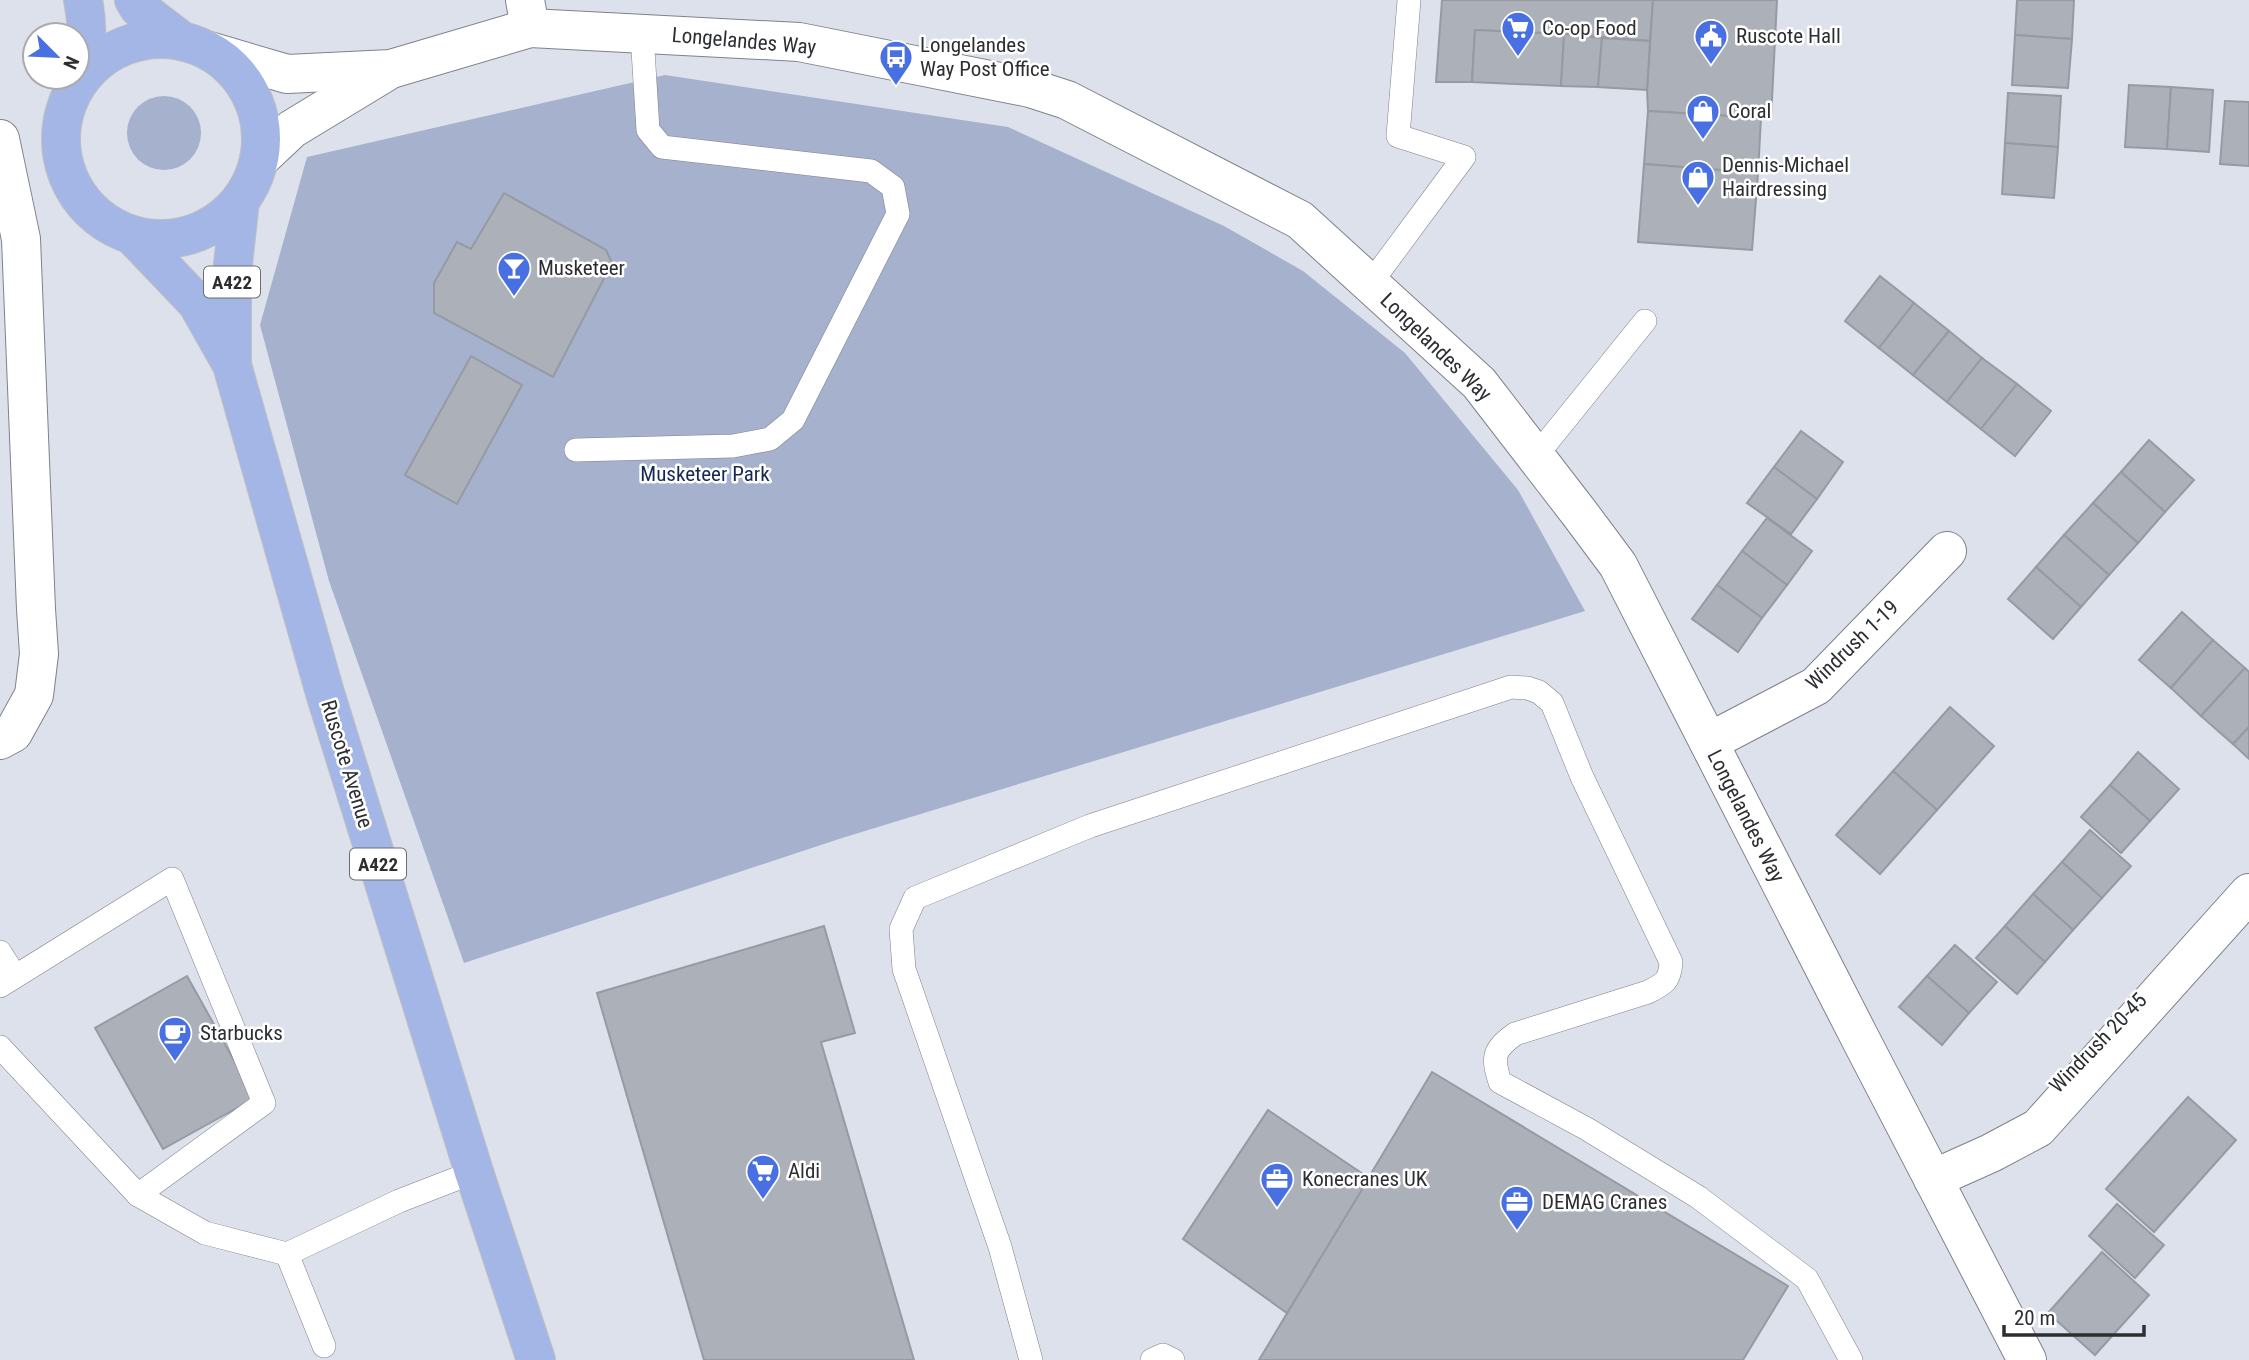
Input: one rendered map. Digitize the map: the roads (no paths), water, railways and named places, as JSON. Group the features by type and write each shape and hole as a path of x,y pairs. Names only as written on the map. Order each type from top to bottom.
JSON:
{"main road":[{"name":"Ruscote Avenue","path":"83,0 88,21"},
{"name":"Ruscote Avenue","path":"133,236 163,239 192,235 218,221 240,201 252,181 259,160 261,128 253,97 235,70 139,8 134,0"},
{"name":"Ruscote Avenue","path":"91,68 121,47 151,39 196,46"},
{"name":"Ruscote Avenue","path":"74,91 63,116 62,147 68,176 83,202 106,222 133,236 197,303 232,365 325,694 474,1172 536,1360"},
{"name":"Ruscote Avenue","path":"232,365 232,273 240,201"}],"street":[{"name":"Longelandes Way","path":"259,160 292,129 391,69 528,14 642,34 799,42 1030,88 1067,100 1300,220 1479,383 1618,565 2026,1360"},
{"name":"Longelandes Way","path":"196,46 286,74 391,69"},
{"path":"0,139 21,239 39,654 34,695 6,736"},
{"name":"Windrush 1-19","path":"1709,742 1816,686 1947,551"},
{"name":"Windrush 20-45","path":"1930,1174 2017,1126 2249,891"}],"lane":[{"path":"1370,284 1464,157 1398,136 1409,0"},
{"path":"576,450 733,446 770,439 793,420 898,214 893,187 871,171 662,147 648,130 642,34"},
{"path":"1536,456 1645,321"},
{"path":"1031,1360 1000,1247 904,969 901,929 915,898 1090,826 1511,687 1539,692 1552,703 1582,777 1671,962 1670,975 1662,985 1648,992 1515,1034 1499,1046 1494,1064 1500,1083 1587,1129 1698,1197 1807,1279 1851,1360"},
{"path":"0,953 8,981 172,879 264,1103 138,1195"},
{"path":"0,1047 138,1195 205,1233 287,1254 399,1201 474,1172"},
{"path":"287,1254 324,1346"},
{"path":"1152,1360 1163,1355 1173,1360"}],"place":[{"name":"Co-op Food","path":"1518,58"},
{"name":"Ruscote Hall","path":"1711,66"},
{"name":"Longelandes Way Post Office","path":"896,87"},
{"name":"Coral","path":"1703,141"},
{"name":"Dennis-Michael Hairdressing","path":"1698,207"},
{"name":"Musketeer","path":"514,298"},
{"name":"Starbucks","path":"175,1063"},
{"name":"Aldi","path":"763,1201"},
{"name":"Konecranes UK","path":"1277,1209"},
{"name":"DEMAG Cranes","path":"1517,1232"}],"park label":[{"name":"Musketeer Park","path":"705,474"}]}
